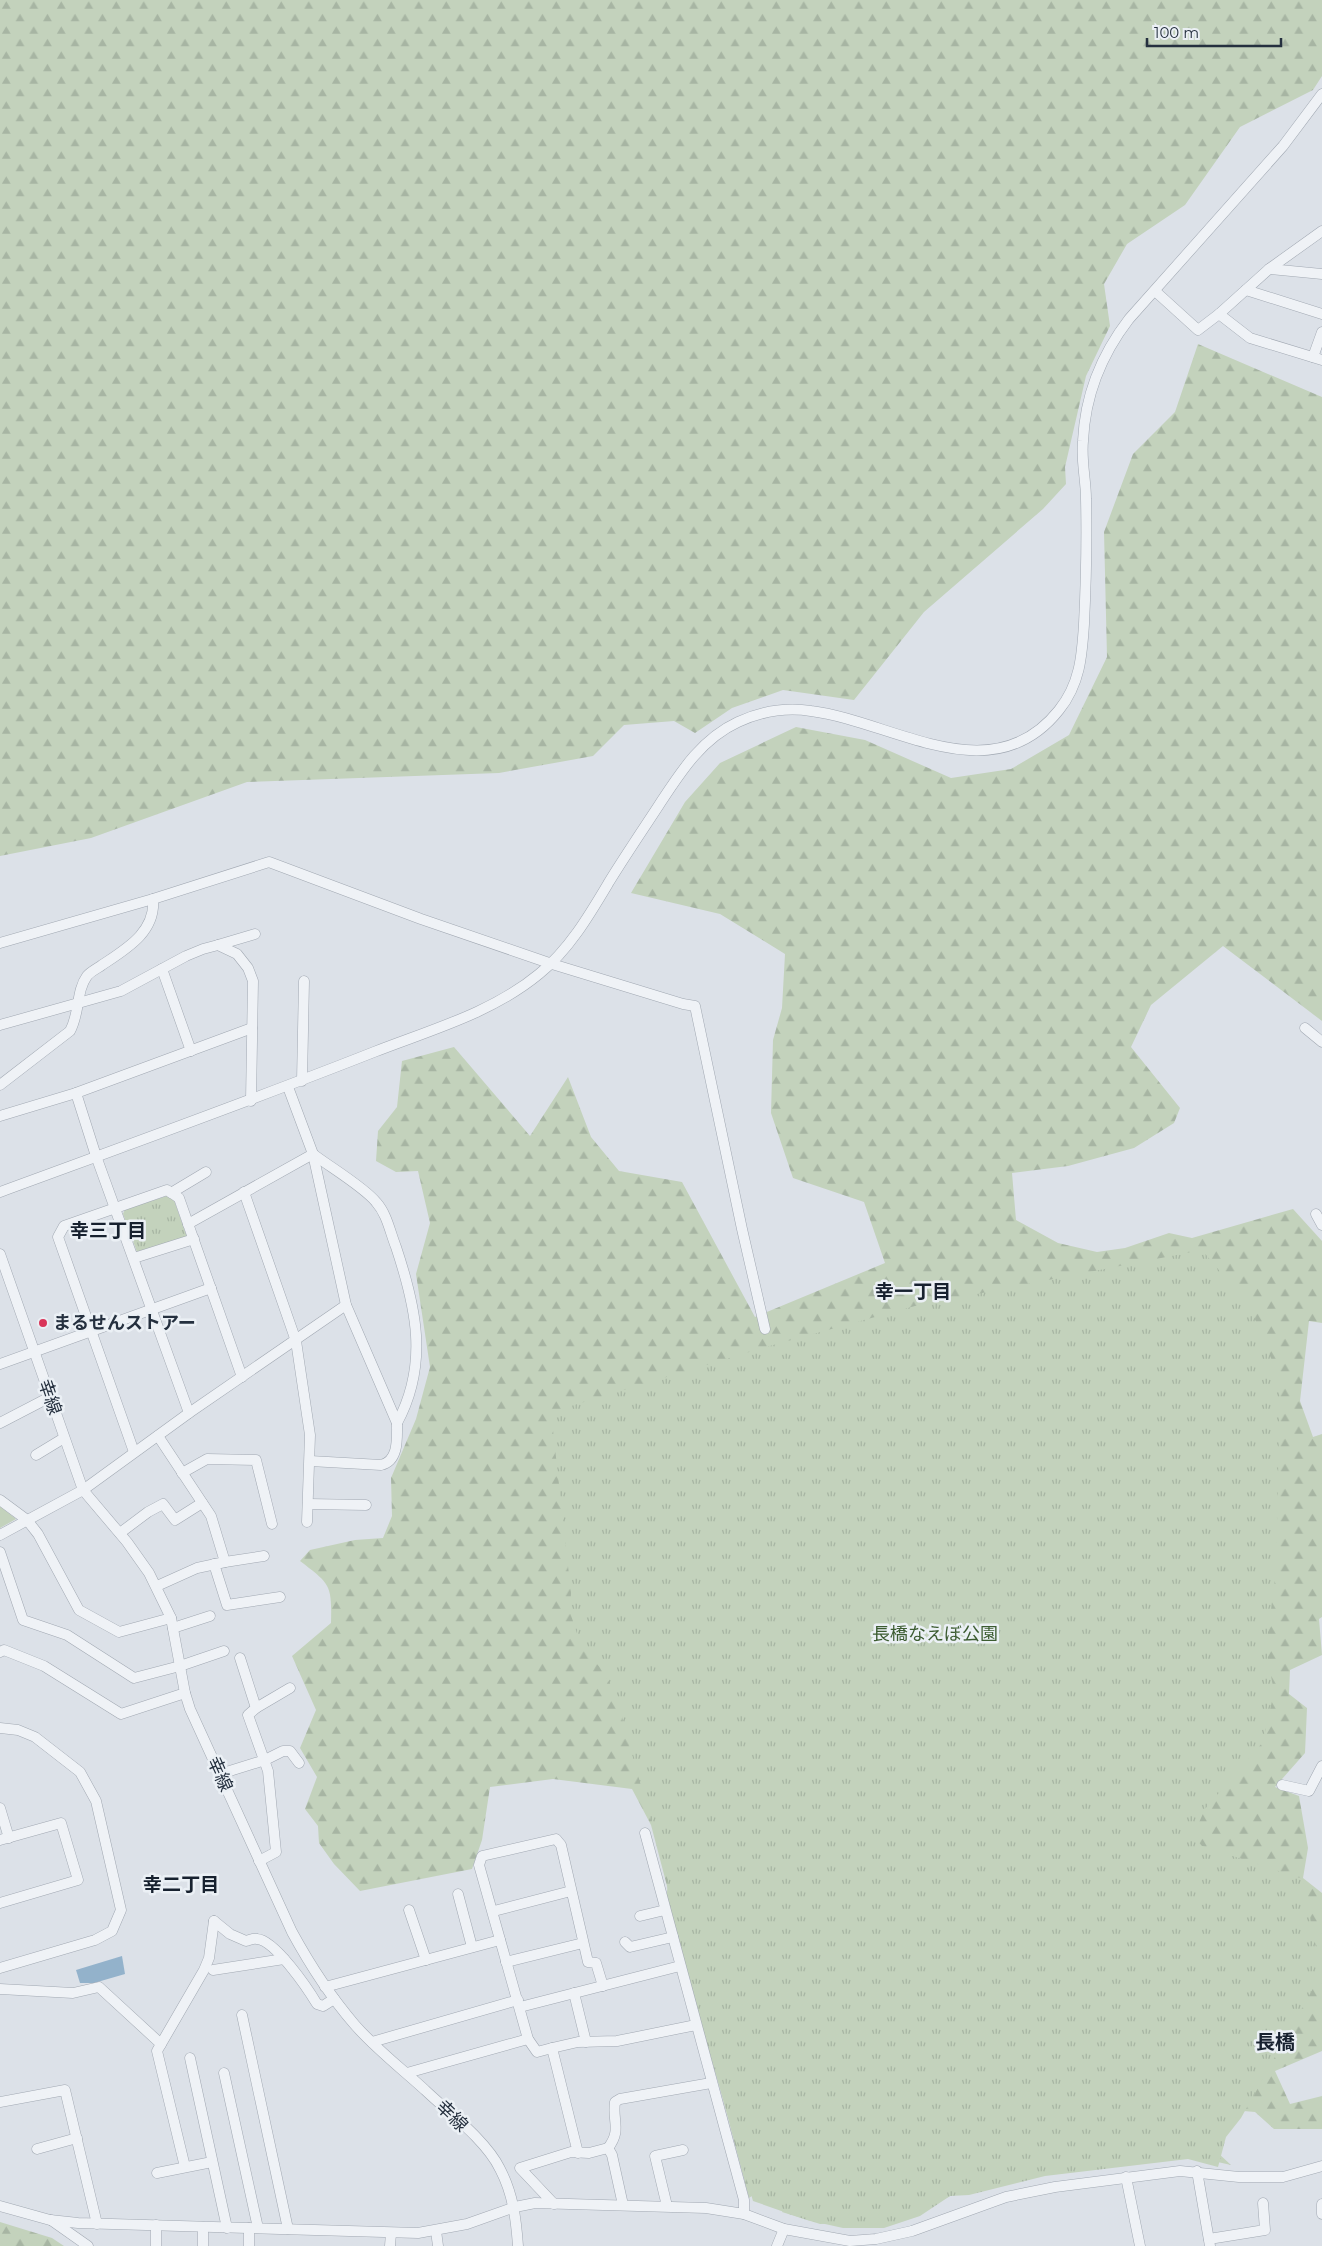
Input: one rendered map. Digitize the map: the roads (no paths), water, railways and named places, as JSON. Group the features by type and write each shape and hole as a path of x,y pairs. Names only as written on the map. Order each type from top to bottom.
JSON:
{"street":[{"path":"0,1192 288,1087 476,1012 523,987 552,964 591,913 678,776 697,751 732,724 769,712 807,710 845,718 956,750 976,751 1014,744 1032,735 1060,710 1077,680 1082,648 1086,498 1082,441 1088,407 1097,374 1108,351 1129,319 1283,146 1322,94"},
{"path":"1155,291 1198,330 1219,314 1269,269 1322,232"},
{"path":"1269,269 1322,274"},
{"path":"1246,290 1322,314"},
{"path":"1219,314 1250,338 1317,359 1322,332"},
{"path":"0,943 153,899 269,862 421,919 552,964 695,1006 765,1329"},
{"path":"0,1085 70,1031 76,1019 81,988 88,975 144,934 153,915 153,899"},
{"path":"0,1025 121,991 202,949 255,934"},
{"path":"218,945 237,954 248,968 253,980 251,1101"},
{"path":"162,969 191,1050"},
{"path":"302,1081 304,981"},
{"path":"0,1116 76,1093 252,1028"},
{"path":"1305,1028 1322,1042"},
{"path":"288,1087 313,1154 346,1306 397,1423 397,1442 393,1458 389,1463 381,1465 310,1461"},
{"path":"76,1093 96,1156 153,1309 189,1413"},
{"path":"188,1224 313,1154"},
{"path":"313,1154 375,1201 383,1211 406,1276 416,1320 416,1365 405,1409 397,1423"},
{"path":"171,1193 206,1172"},
{"path":"134,1452 58,1238 64,1226 167,1190 179,1198 242,1376"},
{"path":"244,1192 296,1341 310,1435 307,1522"},
{"path":"1316,1214 1322,1225"},
{"path":"134,1258 194,1239"},
{"name":"幸線","path":"0,1254 83,1490 120,1533 157,1586 172,1623 185,1693 220,1774 306,1960 357,2027 484,2147 500,2167 515,2207 518,2246"},
{"path":"0,1364 210,1288"},
{"path":"0,1535 83,1490 189,1413 346,1306"},
{"path":"0,1423 50,1397"},
{"path":"158,1436 211,1516 225,1562"},
{"path":"36,1455 64,1438"},
{"path":"182,1473 207,1458 256,1460 272,1524"},
{"path":"0,1500 26,1520 38,1534 79,1610 119,1632 210,1616"},
{"path":"120,1533 162,1504 175,1520 202,1503"},
{"path":"308,1504 366,1505"},
{"path":"0,1552 23,1620 67,1635 134,1678 180,1666 224,1651"},
{"path":"157,1586 197,1568 264,1556"},
{"path":"214,1564 227,1605 280,1597"},
{"path":"0,1652 4,1650 44,1666 121,1714 185,1693"},
{"path":"240,1658 256,1708"},
{"path":"260,1861 276,1852 265,1760 248,1715 256,1708 290,1688"},
{"path":"0,1728 18,1730 35,1737 80,1772 96,1801 120,1910 112,1931 95,1940 0,1968"},
{"path":"220,1774 265,1760 283,1751 290,1751 299,1763"},
{"path":"1282,1785 1309,1791 1322,1766"},
{"path":"0,1808 4,1839 61,1823 78,1880 0,1903"},
{"path":"645,1833 744,2200 744,2214"},
{"path":"603,1986 596,1962 588,1962 561,1844 556,1839 482,1856 480,1866 494,1911 506,1962 528,2039 537,2052 586,2042 617,2041 696,2025"},
{"path":"494,1911 571,1890"},
{"path":"458,1894 472,1948"},
{"path":"409,1910 426,1960"},
{"path":"640,1916 666,1910"},
{"path":"185,2167 157,2051 196,1987 209,1958 214,1921 230,1934 246,1941 256,1938 264,1940 284,1959 306,1985 317,2004 323,2006 334,1999"},
{"path":"625,1942 630,1947 673,1937"},
{"path":"325,1987 500,1940"},
{"path":"506,1962 583,1943"},
{"path":"213,1970 284,1959"},
{"path":"372,2042 519,2003 574,1993 680,1966"},
{"path":"0,1989 74,1993 99,1987 161,2044"},
{"path":"574,1993 586,2042"},
{"path":"242,2015 288,2229"},
{"path":"407,2073 528,2039"},
{"path":"552,2048 578,2153"},
{"path":"190,2058 227,2228"},
{"path":"224,2073 253,2228 249,2246"},
{"path":"608,2148 617,2132 615,2102 620,2099 711,2083"},
{"path":"0,2102 65,2090 97,2224"},
{"path":"37,2149 77,2138"},
{"path":"554,2204 520,2168 571,2152 578,2153 608,2148"},
{"path":"608,2148 612,2154 623,2205"},
{"path":"667,2206 655,2156 683,2150"},
{"path":"156,2173 212,2162"},
{"path":"0,2206 50,2220 97,2224 391,2233 436,2231 467,2224 515,2207 535,2204 667,2206 706,2208 744,2214 784,2229 850,2240 876,2239 912,2231 1006,2197 1055,2187 1180,2171 1197,2171 1219,2176 1283,2177 1322,2166"},
{"path":"1197,2171 1210,2242 1266,2230 1263,2203"},
{"path":"1126,2177 1140,2246"},
{"path":"1322,2204 1322,2214"},
{"path":"50,2220 88,2246"},
{"path":"156,2226 156,2246"},
{"path":"203,2227 203,2246"},
{"path":"777,2246 784,2229"},
{"path":"436,2231 438,2246"},
{"path":"390,2246 391,2233"}],"water":[{"path":"122,1956 125,1974 94,1983 80,1983 76,1970"}],"place":[{"name":"まるせんストアー","path":"43,1323"}],"district":[{"name":"幸三丁目","path":"108,1230"},
{"name":"幸一丁目","path":"913,1291"},
{"name":"幸二丁目","path":"181,1884"},
{"name":"長橋","path":"1275,2042"}],"park label":[{"name":"長橋なえぼ公園","path":"935,1634"}]}
